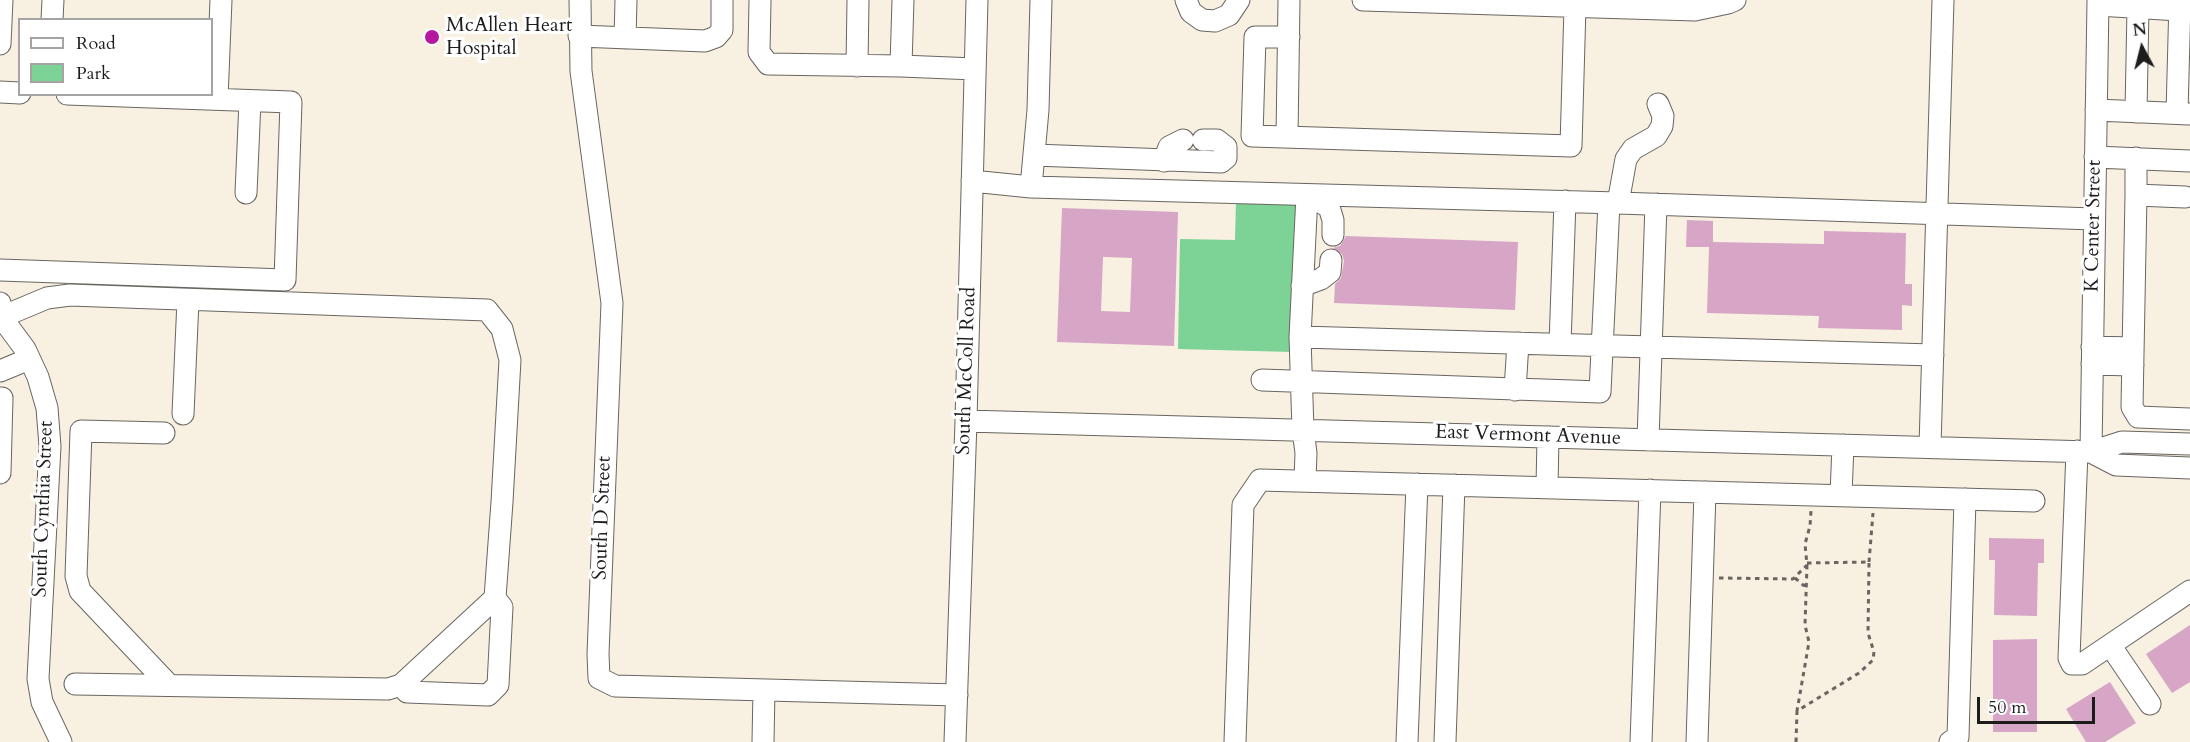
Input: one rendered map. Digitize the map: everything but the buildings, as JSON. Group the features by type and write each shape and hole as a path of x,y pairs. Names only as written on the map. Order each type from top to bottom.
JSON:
{"street":[{"path":"52,18 53,0"},
{"path":"217,99 221,0"},
{"name":"South D Street","path":"580,0 581,71 612,303 598,654 599,678 615,687 957,695"},
{"path":"625,38 626,0"},
{"path":"579,36 705,41 716,37 722,30 722,0"},
{"path":"760,0 759,52 768,64 975,69"},
{"path":"857,66 858,0"},
{"path":"901,66 903,0"},
{"name":"South McColl Road","path":"955,742 977,0"},
{"path":"1031,187 1038,110 1041,0"},
{"path":"1186,0 1191,12 1202,20 1215,21 1229,15 1239,0"},
{"path":"1287,137 1289,0"},
{"path":"1363,0 1695,10 1735,0"},
{"path":"1930,447 1943,0"},
{"path":"2096,110 2183,113 2179,5 2138,8 2098,3"},
{"name":"K Center Street","path":"2098,3 2092,356 2069,658 2072,664 2082,664 2110,645"},
{"path":"1289,37 1255,37 1252,136 1571,146 1575,7"},
{"path":"0,44 1,8"},
{"path":"2136,112 2138,8"},
{"path":"0,92 18,93"},
{"path":"0,270 285,280 291,102 127,96"},
{"path":"246,193 250,100"},
{"path":"1262,380 1600,392 1614,203 1626,159 1633,148 1656,136 1662,126 1664,116 1658,104"},
{"path":"1034,156 1221,162 1226,158 1226,147 1217,140 1193,140 1169,147 1164,160"},
{"path":"2095,157 2190,161"},
{"path":"2136,158 2132,407 2138,417 2190,419"},
{"path":"972,182 1031,187 1565,201 2094,219"},
{"path":"1307,195 1329,207 1334,220 1332,235"},
{"path":"1305,479 1306,453 1303,430 1300,337 1307,195"},
{"path":"2136,195 2184,197"},
{"path":"1560,344 1565,201"},
{"path":"1648,440 1656,204"},
{"path":"1302,286 1321,279 1330,272 1331,260"},
{"path":"2,310 47,298 70,296 487,310 502,329 510,360 495,598 502,607 498,685 488,695 407,692 401,686"},
{"path":"183,414 188,300"},
{"name":"South Cynthia Street","path":"2,310 38,377 48,408 50,446 38,680 42,702 57,733"},
{"path":"1300,337 1933,355"},
{"path":"1515,390 1518,343"},
{"path":"2092,356 2133,357"},
{"path":"0,371 29,359"},
{"path":"0,398 2,398 0,473"},
{"name":"East Vermont Avenue","path":"966,421 2084,451"},
{"path":"49,429 164,433"},
{"path":"81,431 76,576 80,591 169,685"},
{"path":"1547,487 1548,437"},
{"path":"2084,451 2122,442 2190,444"},
{"path":"1841,495 1844,445"},
{"path":"2084,451 2116,465 2190,468"},
{"path":"1235,742 1243,505 1260,480 1305,479 1454,486 2034,501"},
{"path":"1407,742 1417,484"},
{"path":"1445,742 1454,486"},
{"path":"1641,742 1650,490"},
{"path":"1697,742 1706,492"},
{"path":"1950,742 1958,737 1965,499"},
{"path":"2151,704 2110,645 2190,591"},
{"path":"75,684 388,689 401,686 495,598"},
{"path":"763,742 764,690"}],"path":[{"path":"1796,742 1797,711 1809,642 1805,626 1807,564 1805,544 1810,526 1812,494"},
{"path":"1797,711 1859,673 1874,660 1868,633 1869,562 1885,497"},
{"path":"1795,578 1807,564 1869,562"},
{"path":"1702,578 1795,578 1807,586"}],"green space":[{"path":"1236,200 1299,201 1292,352 1178,349 1180,239 1235,240"}],"place":[{"name":"McAllen Heart Hospital","path":"432,37"}]}
